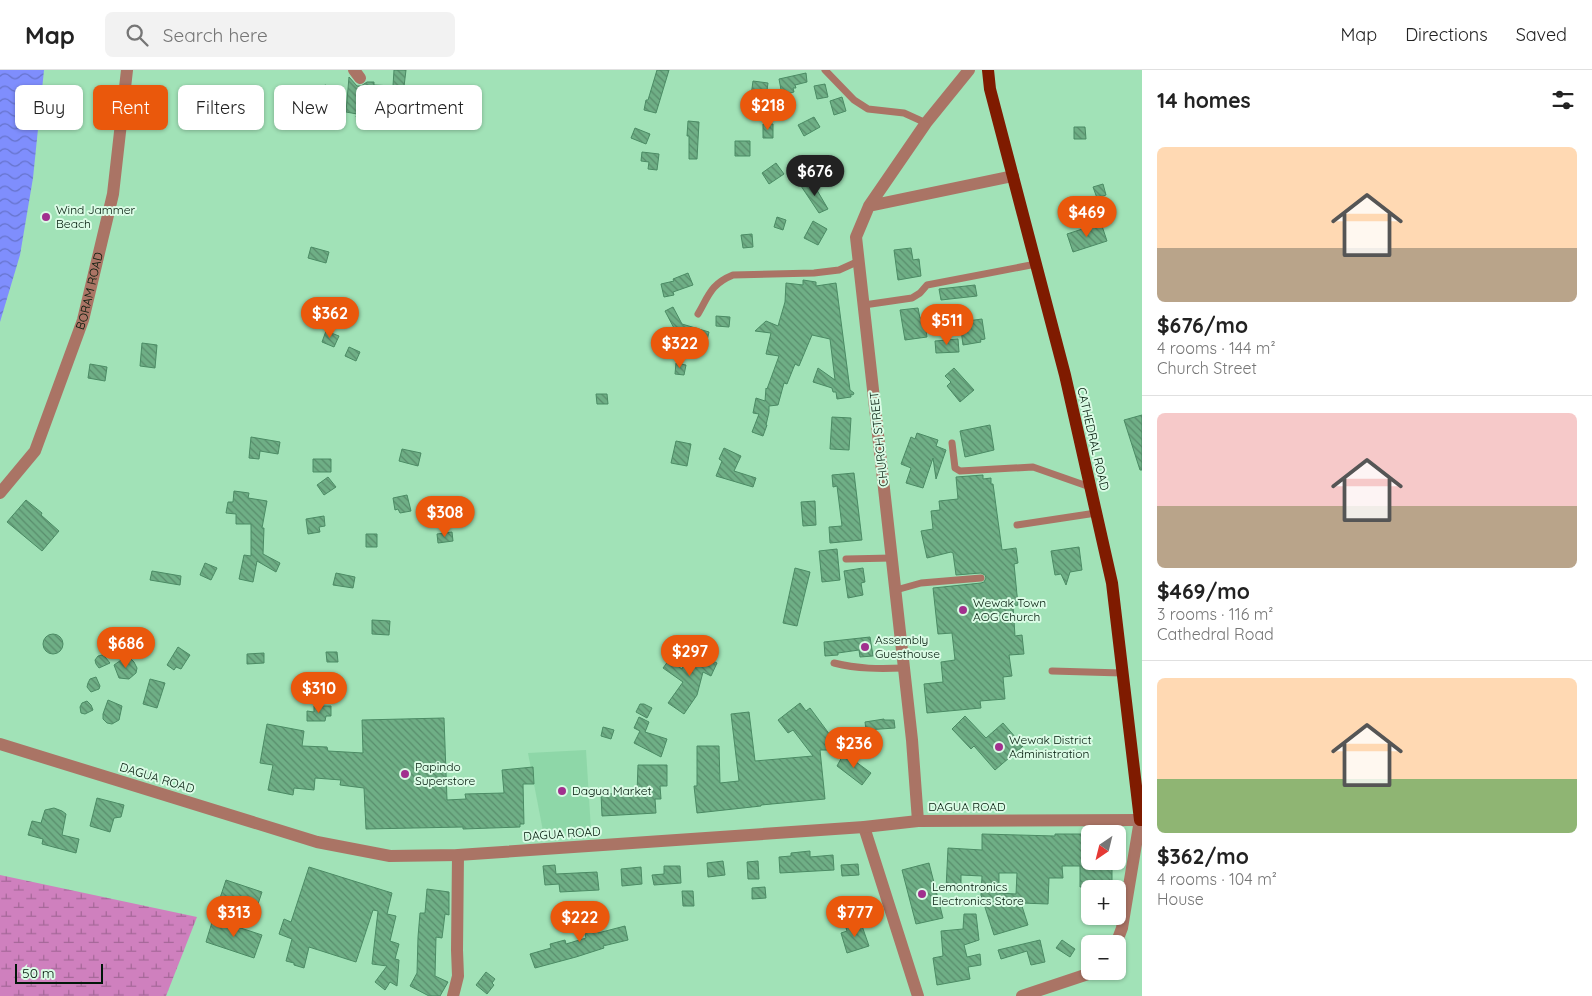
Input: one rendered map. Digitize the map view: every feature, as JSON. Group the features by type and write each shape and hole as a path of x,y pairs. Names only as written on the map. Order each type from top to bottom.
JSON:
{"main road":[{"name":"CATHEDRAL ROAD","path":"988,70 990,89 1065,375 1112,584 1141,820"}],"street":[{"name":"BORAM ROAD","path":"0,493 35,451 83,320 113,194 127,70"},
{"name":"CHURCH STREET","path":"918,821 896,590 856,237 869,206 926,123 969,70"},
{"path":"869,206 1013,176"},
{"name":"DAGUA ROAD","path":"0,744 317,842 390,856 458,856 864,827 918,821 1141,820"},
{"path":"1119,935 1141,820"},
{"path":"864,827 918,996"},
{"path":"453,996 458,976 458,856"},
{"path":"1022,996 1081,976"}],"lane":[{"path":"825,70 854,100 868,109 904,113 926,123"},
{"path":"698,314 711,291 721,280 733,275 823,272 839,270 859,261"},
{"path":"864,305 912,298 927,285 1036,264"},
{"path":"952,443 955,468 960,471 1033,467 1090,487"},
{"path":"1017,525 1096,514"},
{"path":"846,559 892,558"},
{"path":"896,590 921,584 981,578"},
{"path":"834,663 867,669 904,668"},
{"path":"1052,671 1122,672"}],"shaded area":[{"name":"Dagua Market","path":"586,750 591,830 543,831 528,753"}],"green space":[{"path":"0,875 197,917 166,996 0,996"}],"water":[{"path":"0,70 44,70 42,85 15,85 15,130 38,130 33,178 20,255 0,322"}],"building":[{"path":"394,70 406,70 404,85 393,85"},
{"path":"657,70 669,70 656,113 644,110"},
{"path":"806,73 807,82 795,85 796,88 793,88 794,92 782,95 779,79"},
{"path":"349,77 356,85 356,114 346,112"},
{"path":"753,81 768,83 766,98 751,96"},
{"path":"367,82 374,82 374,85 362,85"},
{"path":"825,84 828,97 817,99 814,86"},
{"path":"842,97 846,111 834,115 830,101"},
{"path":"814,117 820,127 804,136 798,125"},
{"path":"688,121 699,122 697,159 689,159"},
{"path":"763,124 773,124 773,138 763,138"},
{"path":"1074,127 1085,127 1086,139 1074,139"},
{"path":"635,128 650,134 646,144 631,138"},
{"path":"735,141 750,141 750,156 735,156"},
{"path":"642,152 659,154 657,170 648,169 649,162 641,161"},
{"path":"776,163 784,174 769,184 762,173"},
{"path":"811,180 828,209 819,213 801,186"},
{"path":"1103,184 1106,195 1097,198 1093,187"},
{"path":"777,217 786,220 783,230 774,227"},
{"path":"813,221 827,229 818,245 804,238"},
{"path":"1101,223 1107,241 1073,252 1067,234"},
{"path":"752,234 753,247 743,248 741,235"},
{"path":"311,247 329,252 326,263 308,258"},
{"path":"911,248 913,260 919,259 921,276 898,280 894,250"},
{"path":"688,273 693,285 673,292 674,295 664,297 661,284 674,281 673,279"},
{"path":"803,280 816,282 816,286 836,283 850,390 854,393 853,395 851,394 851,397 837,399 836,392 833,392 832,388 813,382 818,368 835,380 830,339 812,335 799,366 795,364 787,384 784,383 778,405 769,406 767,425 763,436 752,432 759,414 753,413 756,398 765,401 766,388 779,356 766,354 771,333 755,331 766,321 778,326 785,302 786,283 803,285"},
{"path":"975,285 977,296 941,300 939,289"},
{"path":"673,307 682,324 709,332 706,345 674,335 675,330 665,311"},
{"path":"918,308 920,318 924,318 927,337 905,340 900,310"},
{"path":"716,316 730,317 729,327 716,326"},
{"path":"982,319 985,339 980,340 981,342 963,345 960,322"},
{"path":"326,331 339,336 334,347 322,342"},
{"path":"958,339 959,352 936,353 935,341"},
{"path":"142,343 157,345 155,368 140,366"},
{"path":"349,347 360,352 356,361 345,356"},
{"path":"676,363 686,365 684,375 675,374"},
{"path":"90,364 107,367 105,381 88,378"},
{"path":"954,368 974,390 960,402 947,386 951,382 945,376"},
{"path":"596,394 607,394 608,404 597,404"},
{"path":"1142,415 1142,470 1140,470 1124,420"},
{"path":"832,417 851,418 849,450 830,449"},
{"path":"990,425 994,450 965,457 960,431"},
{"path":"917,433 938,440 936,446 946,450 936,479 933,458 923,488 906,483 911,468 901,464 911,437 915,439"},
{"path":"251,437 280,442 278,454 260,451 259,459 249,458"},
{"path":"676,441 691,444 687,466 671,463"},
{"path":"724,448 741,456 734,471 756,478 753,487 716,476 722,461 719,459"},
{"path":"402,449 421,453 418,466 399,461"},
{"path":"313,459 331,459 331,472 313,472"},
{"path":"854,473 862,540 830,543 829,527 842,526 837,486 833,487 832,475"},
{"path":"983,475 983,479 991,478 991,484 993,484 1002,550 1016,548 1018,563 1014,564 1018,605 1013,606 1015,636 1022,635 1024,654 1009,655 1012,676 1003,677 1005,699 980,701 981,708 927,713 924,684 943,682 941,662 955,660 952,633 938,634 933,588 981,583 986,578 981,573 956,575 953,553 951,552 927,558 921,531 933,529 931,511 940,510 939,501 958,499 956,477"},
{"path":"328,477 336,487 324,495 317,485"},
{"path":"234,491 249,493 248,498 267,501 262,528 264,528 263,554 280,563 276,572 257,561 253,582 239,579 244,555 251,556 251,524 236,524 236,514 226,513 228,502 233,502"},
{"path":"407,495 411,511 400,513 398,509 395,510 393,498"},
{"path":"26,500 59,531 42,551 7,522"},
{"path":"815,501 816,525 803,526 801,502"},
{"path":"324,516 325,526 319,527 320,532 308,534 306,519"},
{"path":"452,532 453,541 438,543 437,534"},
{"path":"366,534 377,534 377,547 366,547"},
{"path":"1079,547 1082,570 1070,572 1066,585 1061,574 1055,575 1051,551"},
{"path":"837,549 840,580 822,582 819,551"},
{"path":"205,563 217,568 211,580 200,575"},
{"path":"795,568 810,572 797,626 783,623"},
{"path":"863,568 865,582 861,583 863,595 848,598 844,571"},
{"path":"152,571 181,576 180,585 150,580"},
{"path":"336,573 355,577 353,588 333,585"},
{"path":"372,620 390,621 389,635 372,634"},
{"path":"53,634 60,637 63,644 60,651 53,654 46,651 43,644 46,637"},
{"path":"870,637 873,656 860,657 859,650 825,656 824,642"},
{"path":"694,642 707,648 703,656 717,663 711,676 703,672 697,695 684,714 668,703 683,682 663,668 669,660 682,669"},
{"path":"178,647 190,655 181,669 176,667 174,670 167,665"},
{"path":"326,652 337,652 338,662 327,662"},
{"path":"264,653 264,663 247,664 247,654"},
{"path":"102,655 110,663 99,668 95,660 98,656"},
{"path":"124,658 131,659 137,668 136,673 129,679 119,678 114,665"},
{"path":"96,677 100,686 99,689 91,692 87,687 88,683 90,679"},
{"path":"150,679 165,683 157,708 143,704"},
{"path":"108,700 122,706 119,720 112,724 107,723 103,719"},
{"path":"87,701 93,710 85,714 81,713 80,707 82,703"},
{"path":"800,703 806,711 810,708 833,739 833,750 820,750 825,799 697,813 694,786 697,786 697,746 719,746 720,783 739,781 731,714 749,712 755,761 813,756 793,730 788,733 778,720"},
{"path":"640,704 652,708 647,718 636,712"},
{"path":"314,706 331,706 331,716 326,716 325,721 307,721 307,711 314,712"},
{"name":"Wewak District Administration","path":"965,716 986,738 1003,723 1023,746 995,770 974,746 971,749 952,729"},
{"path":"639,717 649,722 645,732 667,739 661,757 634,743 640,731 634,728"},
{"path":"444,718 447,800 466,799 465,794 504,793 502,770 533,767 534,784 523,784 524,824 520,824 520,827 366,829 364,788 340,785 341,780 315,778 314,790 294,788 293,795 268,790 273,765 260,763 267,724 304,731 302,746 327,747 328,751 363,753 362,720"},
{"path":"884,719 894,720 895,728 866,730 865,722"},
{"path":"603,727 614,730 611,739 601,736"},
{"path":"844,753 871,773 862,785 837,766"},
{"path":"638,765 667,765 667,786 660,786 661,799 655,799 656,813 602,816 601,794 637,793"},
{"path":"97,798 124,805 121,817 114,818 110,832 90,826"},
{"path":"54,808 66,814 62,835 79,839 76,853 42,844 43,839 28,835 32,821 41,823 45,810"},
{"path":"982,834 1055,836 1055,834 1081,834 1081,870 1112,870 1112,880 1081,880 1080,887 1080,866 1062,866 1063,878 1049,878 1048,904 1021,903 1028,925 994,935 981,895 982,876 961,875 961,890 946,889 948,848 982,850","holes":["999,873 1017,873 1016,894 999,893"]},
{"path":"810,851 810,857 833,855 834,870 780,873 779,857 791,856 791,853"},
{"path":"723,861 725,875 708,877 707,863"},
{"path":"758,861 759,879 748,879 747,862"},
{"name":"Lemontronics Electronics Store","path":"929,863 943,918 916,924 902,870"},
{"path":"858,864 859,875 842,876 841,865"},
{"path":"555,865 556,874 597,872 599,890 560,892 559,884 545,885 543,866"},
{"path":"664,866 680,866 681,883 654,885 652,875 664,874"},
{"path":"309,867 392,893 387,914 396,916 390,941 399,944 395,959 399,960 397,986 390,982 385,990 375,982 387,966 372,964 378,911 373,910 356,962 309,947 304,968 286,961 292,939 279,934 284,919 291,922"},
{"path":"641,867 642,884 622,886 621,869"},
{"path":"226,880 262,892 255,913 219,901"},
{"path":"765,887 766,898 752,899 752,888"},
{"path":"427,889 449,892 449,915 445,914 442,938 436,937 435,976 448,982 440,996 429,996 410,986 417,973 420,913 425,913"},
{"path":"682,891 693,891 694,906 683,906"},
{"path":"582,912 596,912 598,933 625,926 628,940 535,968 530,954 551,948 550,944 565,940 566,944 586,938"},
{"path":"964,914 976,914 979,940 964,945 967,957 980,954 981,965 968,967 970,979 937,985 933,958 943,956 941,931 963,929"},
{"path":"213,919 262,935 254,958 206,942"},
{"path":"861,923 869,946 847,953 841,933 847,931 846,928"},
{"path":"1040,940 1045,962 1031,965 1027,951 1001,959 998,950"},
{"path":"1062,940 1075,949 1070,957 1056,948"},
{"path":"486,972 495,979 492,983 494,985 487,994 476,985"}],"place":[{"name":"Wind Jammer Beach","path":"46,217"},
{"name":"Wewak Town AOG Church","path":"963,610"},
{"name":"Assembly Guesthouse","path":"865,647"},
{"name":"Wewak District Administration","path":"999,747"},
{"name":"Papindo Superstore","path":"405,774"},
{"name":"Dagua Market","path":"562,791"},
{"name":"Lemontronics Electronics Store","path":"922,894"}]}
